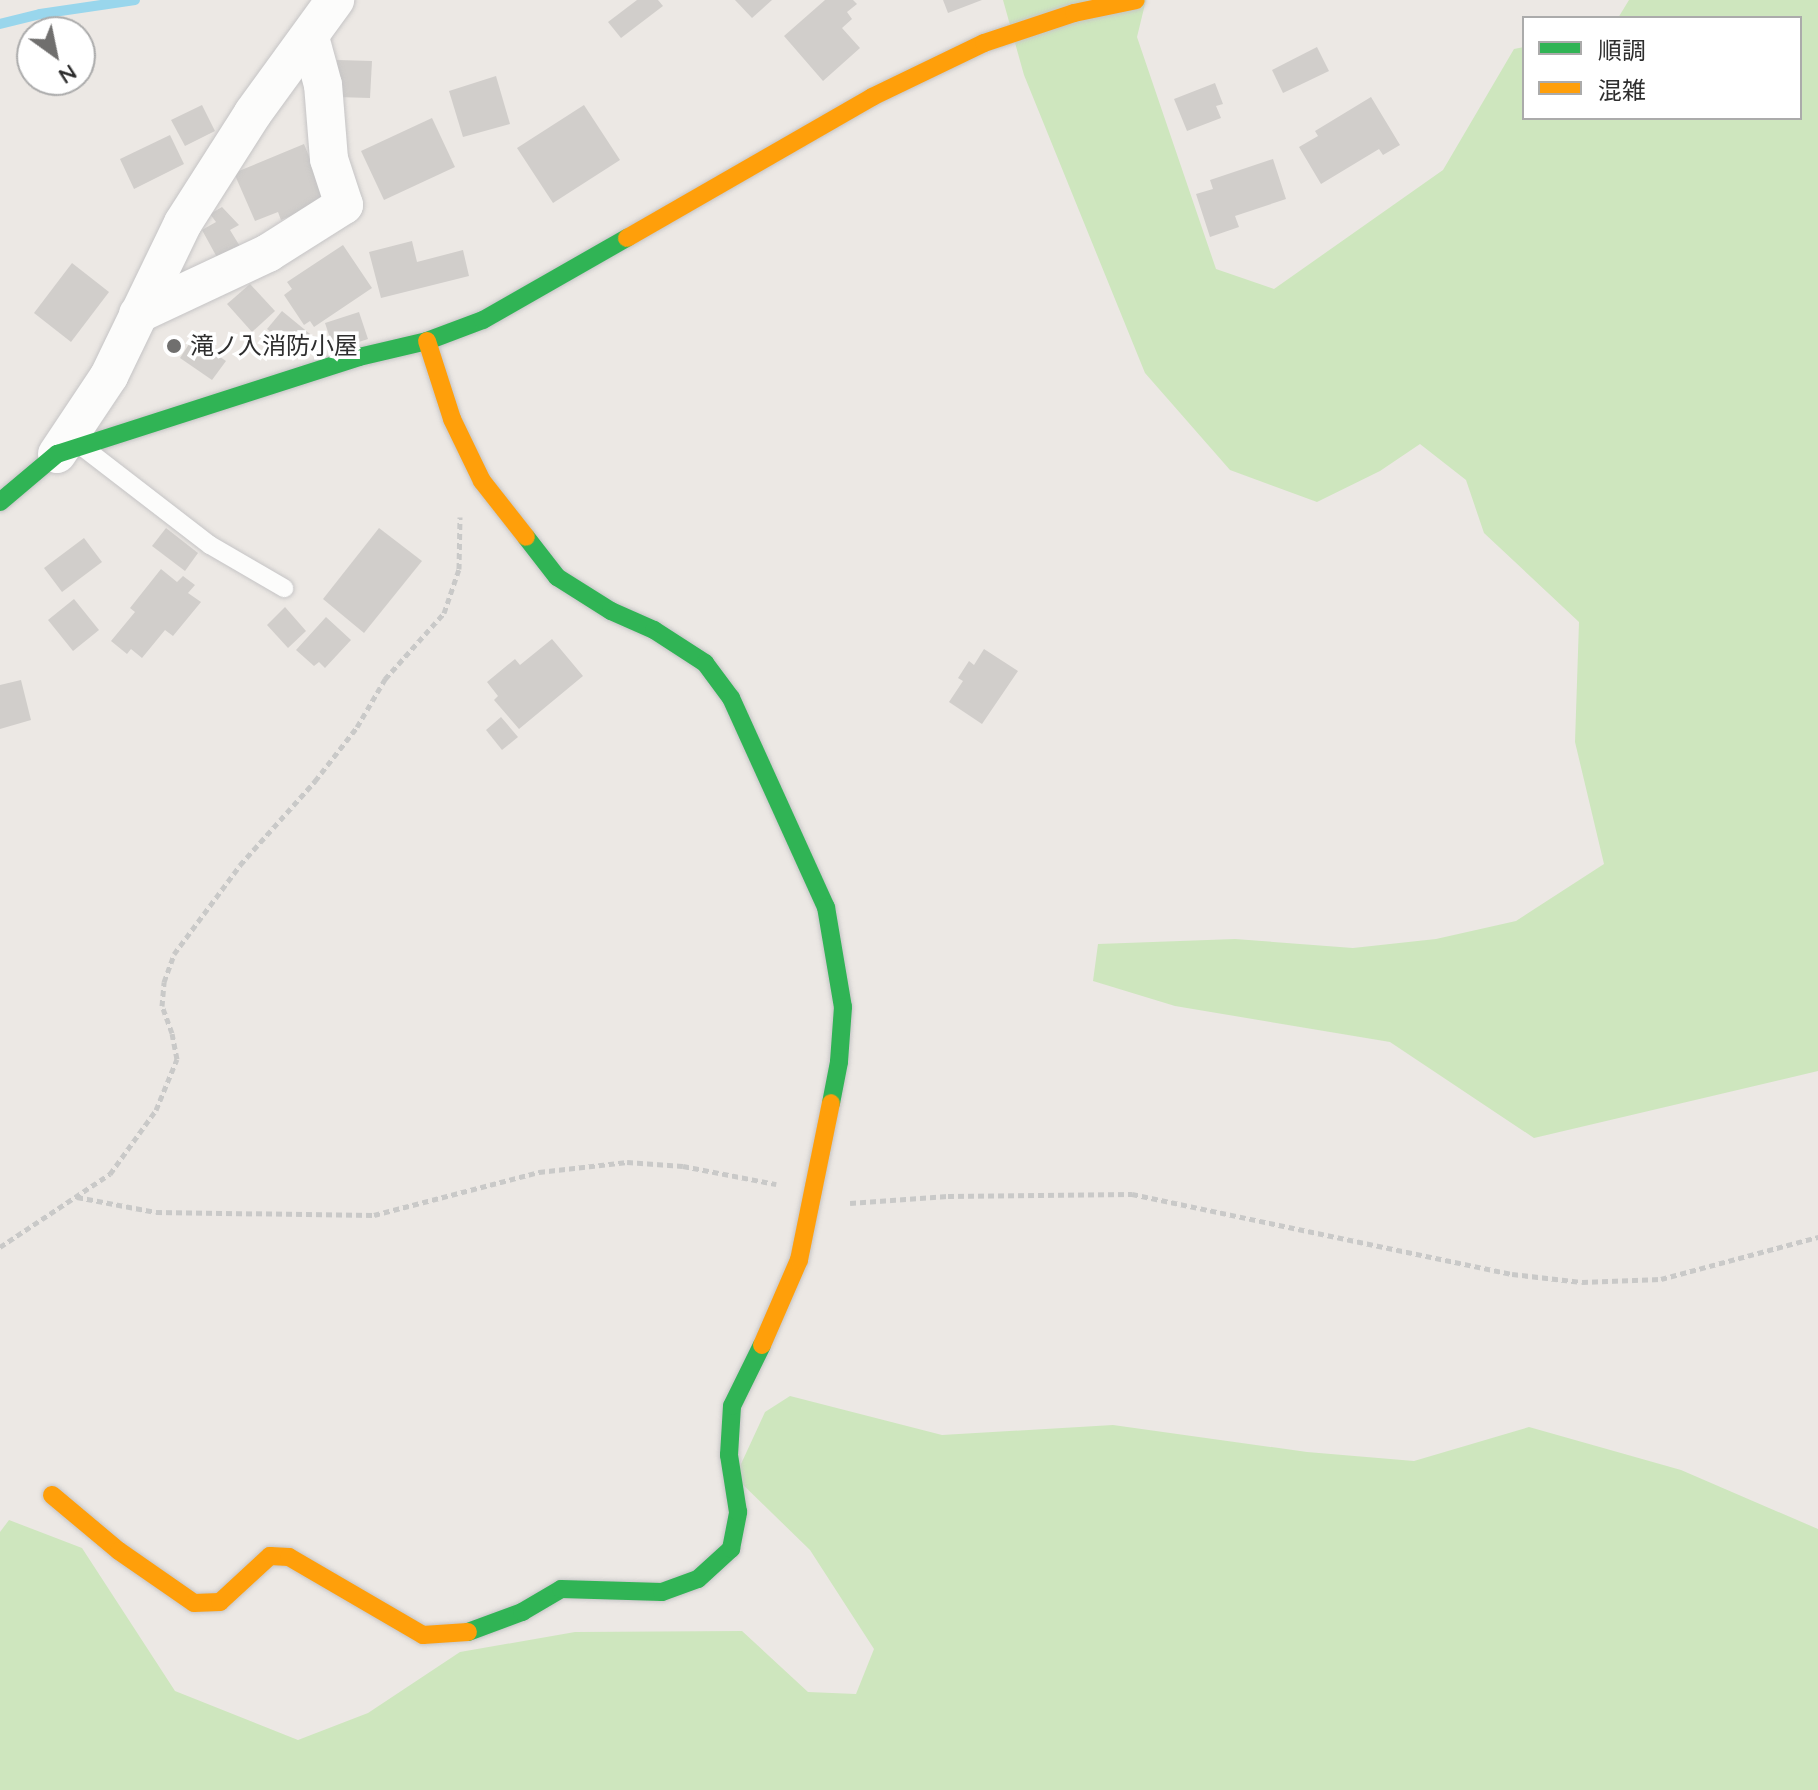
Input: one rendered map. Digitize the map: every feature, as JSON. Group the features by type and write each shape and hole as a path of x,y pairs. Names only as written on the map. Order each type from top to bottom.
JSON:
{"street":[{"path":"70,450 183,223 253,113 335,0"},
{"path":"0,502 70,450 359,357 427,341 483,320 886,90 984,43 1074,13 1136,0"},
{"path":"138,314 268,253 344,205 329,159 323,85 310,37"},
{"path":"52,1495 119,1551 194,1603 220,1602 270,1556 289,1557 423,1635 474,1631 522,1612 561,1589 662,1592 698,1579 731,1549 738,1512 729,1455 732,1406 775,1320 799,1260 823,1129 839,1062 843,1007 826,907 731,698 705,663 654,630 611,611 557,577 482,481 452,419 427,341"}],"lane":[{"path":"70,450 210,545 284,588"}],"path":[{"path":"0,1247 110,1174 156,1110 177,1059 162,1006 164,982 174,954 240,865 315,781 357,727 385,679 444,613 459,569 460,512"},
{"path":"77,1197 156,1212 374,1215 539,1172 627,1162 683,1166 786,1186 811,1200 859,1203 948,1196 1132,1194 1512,1274 1582,1282 1661,1279 1818,1237"}],"green space":[{"path":"1003,0 1146,0 1137,37 1216,269 1274,289 1443,170 1514,49 1522,47 1522,120 1802,120 1802,16 1619,16 1629,0 1818,0 1818,1071 1534,1138 1390,1042 1175,1006 1093,981 1098,944 1235,939 1353,948 1436,939 1516,921 1604,864 1575,742 1579,622 1484,533 1466,480 1420,444 1380,471 1317,502 1230,470 1145,373 1024,75"},
{"path":"790,1396 942,1435 1113,1425 1307,1452 1414,1461 1529,1427 1681,1470 1818,1529 1818,1790 0,1790 0,1532 9,1520 82,1548 175,1691 298,1740 368,1713 460,1652 575,1632 742,1631 808,1692 856,1694 874,1649 810,1550 735,1477 765,1412"}],"building":[{"path":"637,0 658,0 663,6 621,38 608,22"},
{"path":"735,0 772,0 752,18"},
{"path":"825,0 853,0 857,4 847,12 852,19 842,28 860,48 823,81 784,36"},
{"path":"943,0 982,0 948,13"},
{"path":"1317,47 1329,71 1283,93 1272,70"},
{"path":"337,60 372,61 370,98 336,97"},
{"path":"496,76 510,124 463,137 449,91"},
{"path":"1215,83 1223,104 1216,106 1221,118 1187,131 1174,99"},
{"path":"1371,97 1400,145 1383,155 1379,149 1321,184 1299,147 1318,136 1315,131"},
{"path":"202,105 215,131 185,146 171,120"},
{"path":"584,105 620,160 553,203 517,148"},
{"path":"432,118 455,167 384,200 361,151"},
{"path":"170,135 184,164 134,189 120,159"},
{"path":"304,144 327,201 281,220 278,212 255,221 234,173"},
{"path":"1273,159 1286,199 1235,216 1239,227 1210,237 1196,194 1213,189 1210,180"},
{"path":"222,207 239,225 230,230 241,248 219,261 202,230 216,222 210,214"},
{"path":"412,241 417,262 463,250 469,276 381,298 369,252"},
{"path":"343,245 372,288 314,327 310,321 304,325 284,295 292,289 287,282"},
{"path":"72,263 109,292 71,342 34,313"},
{"path":"250,284 275,311 252,332 227,304"},
{"path":"282,311 310,334 296,352 267,329"},
{"path":"359,312 368,339 334,350 325,323"},
{"path":"193,338 226,361 212,380 180,358"},
{"path":"166,528 198,553 185,571 152,546"},
{"path":"379,528 422,561 364,633 323,599"},
{"path":"84,538 102,562 62,592 44,568"},
{"path":"161,569 177,582 183,576 195,585 188,593 201,602 173,636 165,630 142,658 131,649 127,654 111,641 135,612 130,608"},
{"path":"74,599 99,630 73,651 48,620"},
{"path":"285,607 306,631 288,648 267,625"},
{"path":"326,617 351,640 325,668 319,662 314,666 296,650"},
{"path":"552,639 583,676 519,729 494,700 498,696 487,682 515,659 520,665"},
{"path":"984,649 1018,671 982,724 949,702 963,681 958,678 969,661 974,665"},
{"path":"21,680 31,720 0,729 0,685"},
{"path":"501,717 518,737 502,750 486,730"}],"waterway":[{"path":"0,24 40,14 135,0"}],"traffic: fast":[{"path":"0,502 57,454 359,357 427,341 483,320 627,238"},
{"path":"526,537 557,577 611,611 654,630 705,663 731,698 826,907 843,1007 839,1062 831,1103"},
{"path":"468,1632 522,1612 561,1589 662,1592 698,1579 731,1549 738,1512 729,1455 732,1406 762,1345"}],"traffic: slow":[{"path":"627,238 872,97 984,43 1074,13 1136,0"},
{"path":"427,341 452,419 482,481 526,537"},
{"path":"762,1345 799,1260 831,1103"},
{"path":"52,1495 119,1551 194,1603 220,1602 270,1556 289,1557 423,1635 468,1632"}],"place":[{"name":"滝ノ入消防小屋","path":"174,346"}]}
